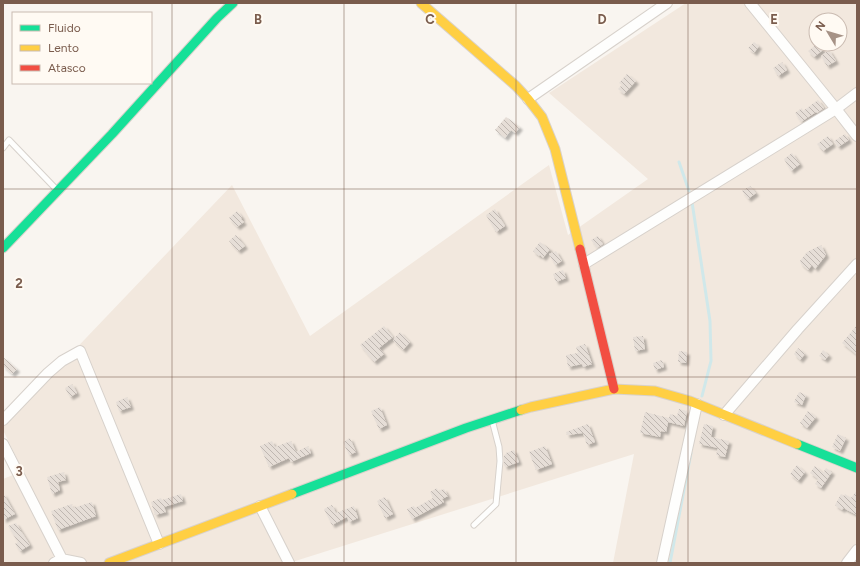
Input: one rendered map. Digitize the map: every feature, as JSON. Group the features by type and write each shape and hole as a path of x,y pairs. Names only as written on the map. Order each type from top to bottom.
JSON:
{"street":[{"path":"3,248 123,122 217,18 233,3"},
{"path":"422,3 516,86 542,117 555,149 614,390"},
{"path":"528,99 667,3"},
{"path":"750,3 857,136"},
{"path":"584,264 836,109 857,93"},
{"path":"724,415 798,329 857,264"},
{"path":"3,420 48,373 62,361 80,351 159,544"},
{"path":"109,563 492,419 531,407 614,390 655,391 697,404 857,468"},
{"path":"662,563 697,404"},
{"path":"3,444 60,562 81,563"},
{"path":"260,506 289,563"},
{"path":"847,563 857,550"}],"lane":[{"path":"3,148 9,140 58,191"},
{"path":"474,525 496,504 500,460 499,447 492,419"}],"shaded area":[{"path":"686,3 857,3 857,563 613,563 634,454 289,563 3,563 3,479 23,471 3,430 3,425 232,185 310,336 549,165 568,235 648,179 549,93"}],"building":[{"path":"754,42 759,46 754,53 748,48"},
{"path":"809,52 820,52 814,57"},
{"path":"826,52 830,52 836,61 827,66 821,56"},
{"path":"782,62 787,70 778,76 773,68"},
{"path":"627,74 636,81 624,94 618,89 622,85 619,83"},
{"path":"818,100 824,108 801,122 795,113 802,108 803,111"},
{"path":"506,117 520,127 515,133 511,130 505,138 495,130"},
{"path":"845,134 849,140 838,147 834,141"},
{"path":"828,136 833,144 823,151 817,144"},
{"path":"792,153 800,164 791,171 784,159"},
{"path":"750,186 756,193 748,199 742,191"},
{"path":"495,209 505,226 496,232 486,215"},
{"path":"237,211 244,222 237,227 229,218"},
{"path":"236,235 245,246 238,251 229,241"},
{"path":"598,236 603,244 597,248 591,240"},
{"path":"540,242 550,249 543,258 533,251"},
{"path":"821,245 826,255 815,269 812,265 808,270 801,264 800,261 807,252"},
{"path":"556,251 562,261 555,265 549,254"},
{"path":"563,270 566,278 556,282 553,274"},
{"path":"857,325 857,355 842,343"},
{"path":"384,326 393,337 379,348 384,354 374,362 360,345"},
{"path":"400,332 410,342 403,350 393,340"},
{"path":"643,336 645,349 635,351 633,337"},
{"path":"585,344 592,364 583,367 582,364 568,367 566,355 578,353 576,347"},
{"path":"798,348 805,354 800,360 794,354"},
{"path":"823,350 829,355 825,360 819,356"},
{"path":"679,351 687,352 686,363 678,362"},
{"path":"3,357 17,369 12,374 3,366"},
{"path":"662,360 664,367 655,370 653,363"},
{"path":"72,384 77,393 70,397 65,388"},
{"path":"799,392 806,395 802,405 794,402"},
{"path":"127,397 131,407 119,411 116,402"},
{"path":"380,407 387,425 379,429 371,411"},
{"path":"679,409 687,411 684,426 668,422 670,414 677,416"},
{"path":"808,411 816,417 807,428 800,423"},
{"path":"645,412 669,418 666,432 661,431 660,437 640,433"},
{"path":"588,424 595,442 587,445 583,433 567,435 566,432"},
{"path":"704,424 713,426 711,437 729,441 725,457 716,455 718,448 699,444"},
{"path":"838,434 846,438 840,451 832,447"},
{"path":"350,438 356,452 349,455 343,442"},
{"path":"272,441 275,447 291,441 296,452 308,446 311,453 291,462 289,458 269,467 260,446"},
{"path":"545,446 552,464 536,470 529,452"},
{"path":"514,450 519,462 505,467 504,455"},
{"path":"797,465 805,472 798,481 790,474"},
{"path":"815,466 823,473 826,468 832,472 821,488 815,484 818,479 810,473"},
{"path":"64,472 66,480 58,482 60,490 52,494 47,477"},
{"path":"437,488 438,491 444,489 448,496 442,499 444,502 412,519 407,509 414,506 415,508 433,498 430,492"},
{"path":"857,490 857,515 843,508 842,510 835,505 841,494 844,496 845,494 851,498"},
{"path":"3,493 15,514 3,520"},
{"path":"181,494 183,501 164,507 166,512 155,515 151,502 161,498 162,500"},
{"path":"385,497 393,514 385,518 377,501"},
{"path":"92,502 96,516 58,530 51,511 72,504 73,508"},
{"path":"332,505 336,513 354,506 358,518 349,522 347,517 332,525 324,509"},
{"path":"16,523 30,545 20,551 15,544 18,542 8,526"}],"waterway":[{"path":"679,162 689,191"},
{"path":"692,202 710,321 711,361 702,396"},
{"path":"670,563 691,453"}],"traffic: fast":[{"path":"3,248 112,134 217,18 233,3"},
{"path":"292,494 466,428 521,410"},
{"path":"797,444 857,468"}],"traffic: slow":[{"path":"421,3 516,86 542,117 555,149 580,249"},
{"path":"521,410 614,389 655,391 690,401 797,444"},
{"path":"109,563 292,494"}],"traffic: jam":[{"path":"580,249 614,389"}]}
